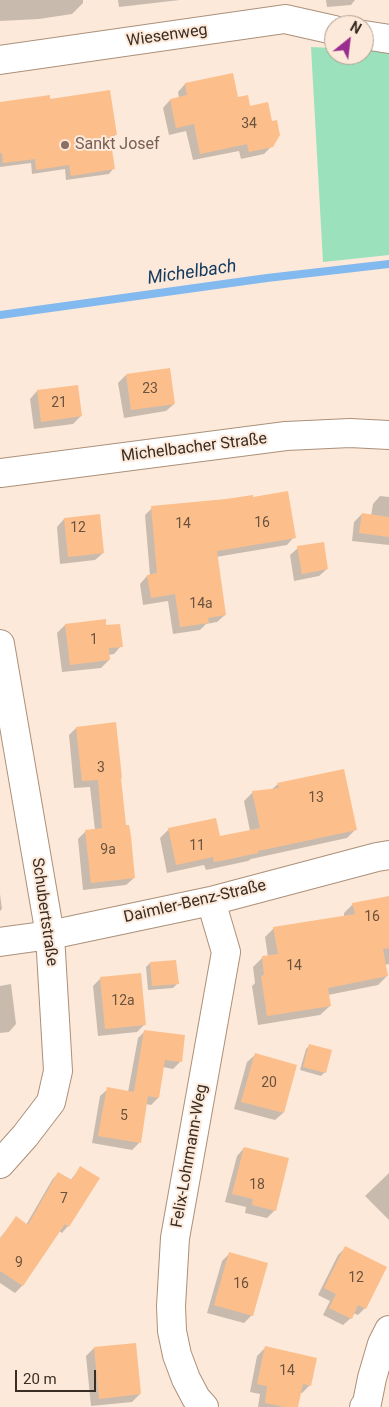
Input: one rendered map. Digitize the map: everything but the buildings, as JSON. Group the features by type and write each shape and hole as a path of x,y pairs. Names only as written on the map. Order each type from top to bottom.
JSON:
{"street":[{"name":"Wiesenweg","path":"0,60 284,10 324,26"},
{"path":"374,37 389,39"},
{"name":"Michelbacher Straße","path":"0,474 286,436 350,433 389,435"},
{"name":"Schubertstraße","path":"0,644 50,935 58,1071 51,1102 26,1136 0,1164"},
{"name":"Daimler-Benz-Straße","path":"0,942 50,935 211,901 389,855"},
{"name":"Felix-Lohrmann-Weg","path":"204,1407 196,1398 186,1379 177,1355 172,1331 171,1306 175,1238 226,952 211,901"},
{"path":"364,1407 367,1403 382,1344 389,1330"}],"green space":[{"path":"311,47 324,48 324,65 374,65 374,50 389,51 389,255 323,262"}],"waterway":[{"name":"Michelbach","path":"0,315 267,278 389,264"}],"place":[{"name":"Sankt Josef","path":"65,145"}]}
